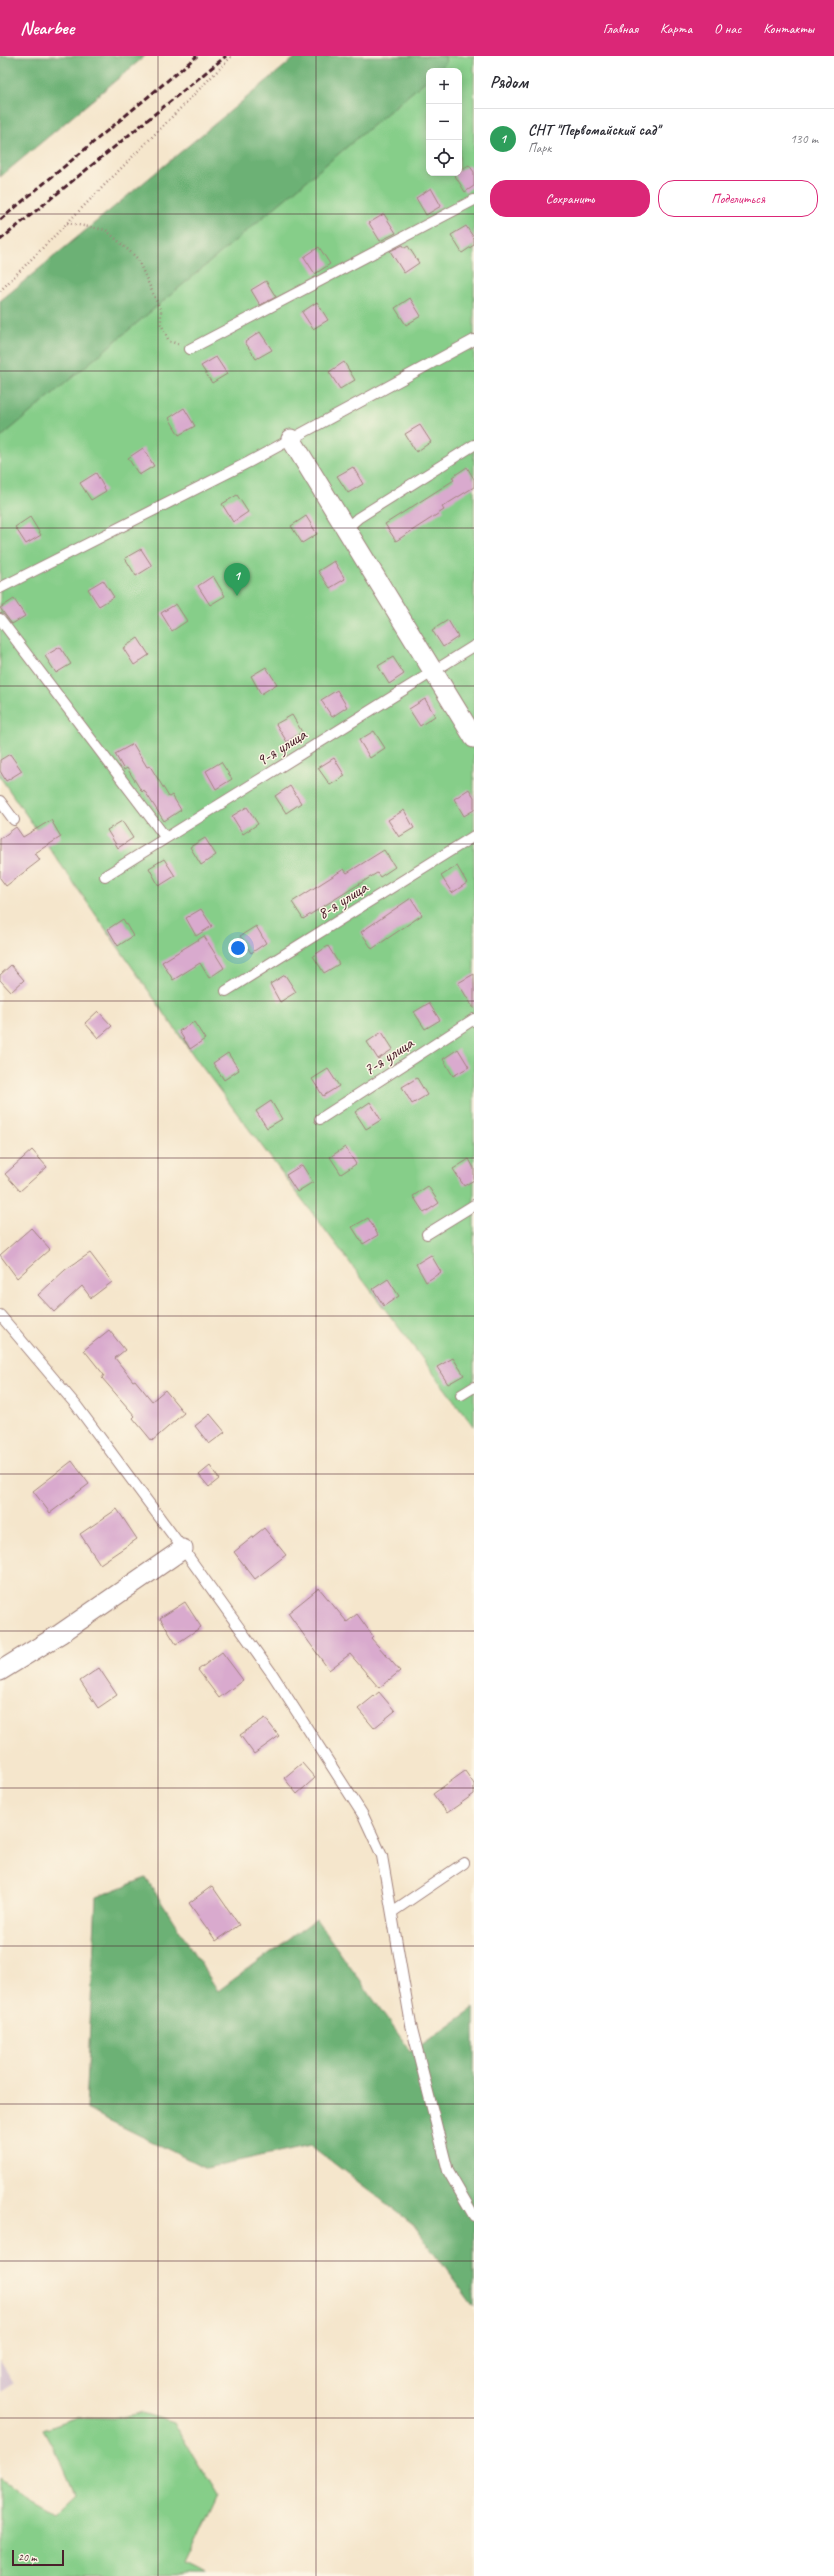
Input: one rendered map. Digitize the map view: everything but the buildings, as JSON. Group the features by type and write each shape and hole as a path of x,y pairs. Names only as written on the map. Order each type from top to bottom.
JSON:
{"street":[{"path":"291,439 474,738"},
{"path":"0,1671 60,1634 183,1549"}],"lane":[{"path":"190,348 474,200"},
{"path":"0,588 291,439 474,340"},
{"path":"346,529 358,518 474,445"},
{"path":"0,619 166,838"},
{"name":"9-я улица","path":"105,876 433,670 474,646"},
{"path":"0,801 14,820"},
{"name":"8-я улица","path":"226,991 474,836"},
{"name":"7-я улица","path":"320,1119 474,1019"},
{"path":"427,1234 474,1205"},
{"path":"0,1315 76,1405 183,1549 273,1675 363,1815 382,1856 411,2025 448,2171 474,2216"},
{"path":"461,1395 474,1387"},
{"path":"392,1912 464,1863"}],"path":[{"path":"0,291 232,56"},
{"path":"66,223 106,230 137,258 161,311 161,324 169,341 190,348"}],"shaded area":[{"path":"0,2361 14,2383 0,2392"}],"green space":[{"path":"0,56 145,56 0,177"},
{"path":"297,56 445,56 446,63 440,68 426,68 426,81 0,438 0,301"},
{"path":"426,56 474,56 474,1427 196,1059 0,777 0,415"},
{"path":"146,1878 218,1991 316,1919 411,2052 474,2008 474,2307 413,2224 310,2145 206,2168 86,2109 96,1897"},
{"path":"142,2413 174,2423 218,2495 185,2566 205,2576 0,2576 0,2479 30,2501 54,2514 75,2494 62,2464 43,2429 78,2417 113,2418"}],"railway":[{"path":"0,220 197,56"},
{"path":"0,240 226,56"}],"place":[{"name":"СНТ \"Первомайский сад\"","path":"237,596"}]}
